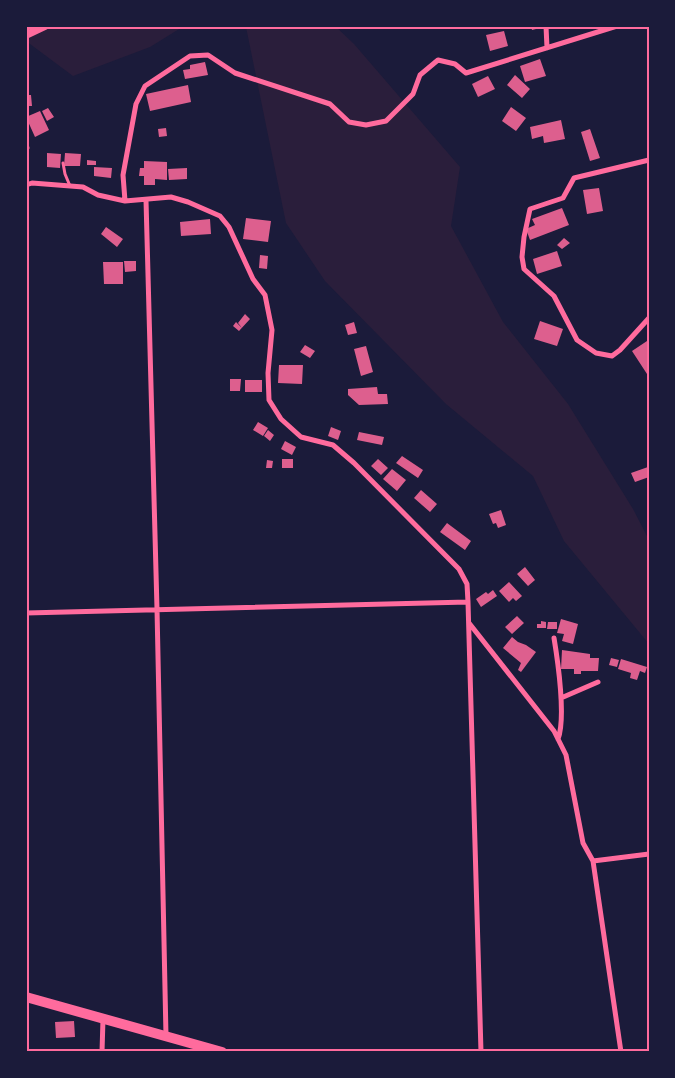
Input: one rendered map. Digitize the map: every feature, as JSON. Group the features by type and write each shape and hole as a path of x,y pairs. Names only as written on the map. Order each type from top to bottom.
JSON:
{"main road":[{"path":"26,997 222,1052"}],"street":[{"path":"26,35 45,26"},
{"path":"546,26 547,48"},
{"path":"125,200 124,175 136,104 145,86 190,56 208,56 235,73 330,104 349,122 366,125 386,121 413,94 420,75 438,60 455,64 466,73 617,26"},
{"path":"649,160 574,178 563,198 530,209 522,257 524,269 554,296 577,340 596,353 612,356 620,350 649,318"},
{"path":"27,184 83,187 98,194 125,200 171,197 220,216 229,226 253,279 265,295 272,330 268,373 270,400 282,419 301,437 333,445 354,463 459,568 467,584 469,623 481,1052"},
{"path":"146,200 166,1036"},
{"path":"26,613 468,602"},
{"path":"469,623 554,731 566,755 583,843 593,861 622,1052"},
{"path":"554,638 561,698 558,739"},
{"path":"561,698 598,682"},
{"path":"593,861 649,854"},
{"path":"102,1052 103,1019"}],"lane":[{"path":"26,141 28,148 26,152"},
{"path":"63,163 70,186"}],"shaded area":[{"path":"26,26 184,26 150,47 73,76 26,41"},
{"path":"233,26 335,26 354,44 460,167 451,226 503,322 568,404 633,509 649,540 649,644 564,541 533,476 446,404 325,281 286,223 246,27"}],"building":[{"path":"531,26 543,26 544,27 532,30"},
{"path":"504,31 508,46 490,51 486,35"},
{"path":"540,59 546,76 525,82 520,66"},
{"path":"205,62 208,75 185,79 183,70 190,69 190,65"},
{"path":"515,75 530,89 522,98 507,85"},
{"path":"488,76 495,89 478,97 472,84"},
{"path":"188,85 191,102 150,111 146,94"},
{"path":"26,95 31,95 32,106 26,106"},
{"path":"511,107 526,118 516,131 502,121"},
{"path":"48,108 54,117 47,121 42,111"},
{"path":"40,111 49,130 35,137 26,117"},
{"path":"561,120 565,139 544,143 543,136 532,139 530,127"},
{"path":"166,128 167,136 159,137 158,129"},
{"path":"590,129 600,158 590,161 581,132"},
{"path":"47,153 61,154 60,168 47,167"},
{"path":"65,153 81,154 80,166 64,166"},
{"path":"87,160 96,161 96,165 87,165"},
{"path":"144,161 167,162 167,180 155,179 155,185 144,185 144,176 139,176 140,168 144,168"},
{"path":"94,167 112,168 111,178 94,176"},
{"path":"187,168 187,179 169,180 168,169"},
{"path":"599,188 603,211 587,214 583,190"},
{"path":"562,208 569,225 530,240 526,229 535,225 532,219"},
{"path":"246,218 271,221 268,242 243,239"},
{"path":"210,219 211,234 181,236 180,222"},
{"path":"106,227 123,239 117,247 101,234"},
{"path":"564,238 570,243 562,249 557,245"},
{"path":"557,251 562,266 537,274 533,259"},
{"path":"260,255 268,256 267,269 259,268"},
{"path":"124,261 136,261 136,271 125,272"},
{"path":"103,262 123,262 123,284 104,284"},
{"path":"245,314 250,319 242,328 238,323"},
{"path":"540,321 563,329 557,346 534,339"},
{"path":"236,322 242,328 239,331 233,326"},
{"path":"354,322 357,333 348,335 345,325"},
{"path":"647,341 649,344 649,373 647,374 632,351"},
{"path":"305,345 315,351 310,358 300,352"},
{"path":"366,346 373,372 361,376 354,349"},
{"path":"279,365 303,365 302,384 278,383"},
{"path":"230,379 241,379 240,391 230,391"},
{"path":"245,380 262,380 262,392 245,392"},
{"path":"377,387 378,394 387,394 388,404 359,405 348,395 348,389"},
{"path":"258,422 268,428 263,436 253,430"},
{"path":"331,427 341,431 338,440 328,436"},
{"path":"268,430 274,435 270,441 264,436"},
{"path":"359,432 384,437 382,445 357,440"},
{"path":"285,441 296,447 292,455 281,449"},
{"path":"402,456 423,470 418,478 396,463"},
{"path":"282,459 293,459 293,468 282,468"},
{"path":"378,459 388,468 381,475 371,466"},
{"path":"267,460 273,461 272,468 266,468"},
{"path":"648,467 649,477 635,482 631,473"},
{"path":"392,469 406,480 397,491 383,479"},
{"path":"421,490 437,504 430,512 414,498"},
{"path":"501,510 506,525 498,528 496,523 493,524 489,514"},
{"path":"447,523 471,541 465,550 440,532"},
{"path":"525,567 535,580 528,586 517,574"},
{"path":"509,582 522,596 516,601 513,598 509,602 499,591"},
{"path":"493,590 497,596 481,607 476,599 486,592 488,594"},
{"path":"517,616 524,623 512,634 505,627"},
{"path":"561,619 578,624 573,644 562,641 564,634 557,633"},
{"path":"541,621 546,622 546,628 537,628 537,624 541,624"},
{"path":"548,622 557,622 557,629 547,629"},
{"path":"512,637 536,652 521,672 518,670 521,663 503,648"},
{"path":"562,650 590,654 590,658 599,658 598,671 581,671 581,674 574,674 574,669 561,669"},
{"path":"611,658 619,660 617,667 609,665"},
{"path":"621,659 647,667 645,673 640,671 637,680 630,678 631,673 618,669"},
{"path":"74,1021 75,1037 56,1038 55,1022"}]}
